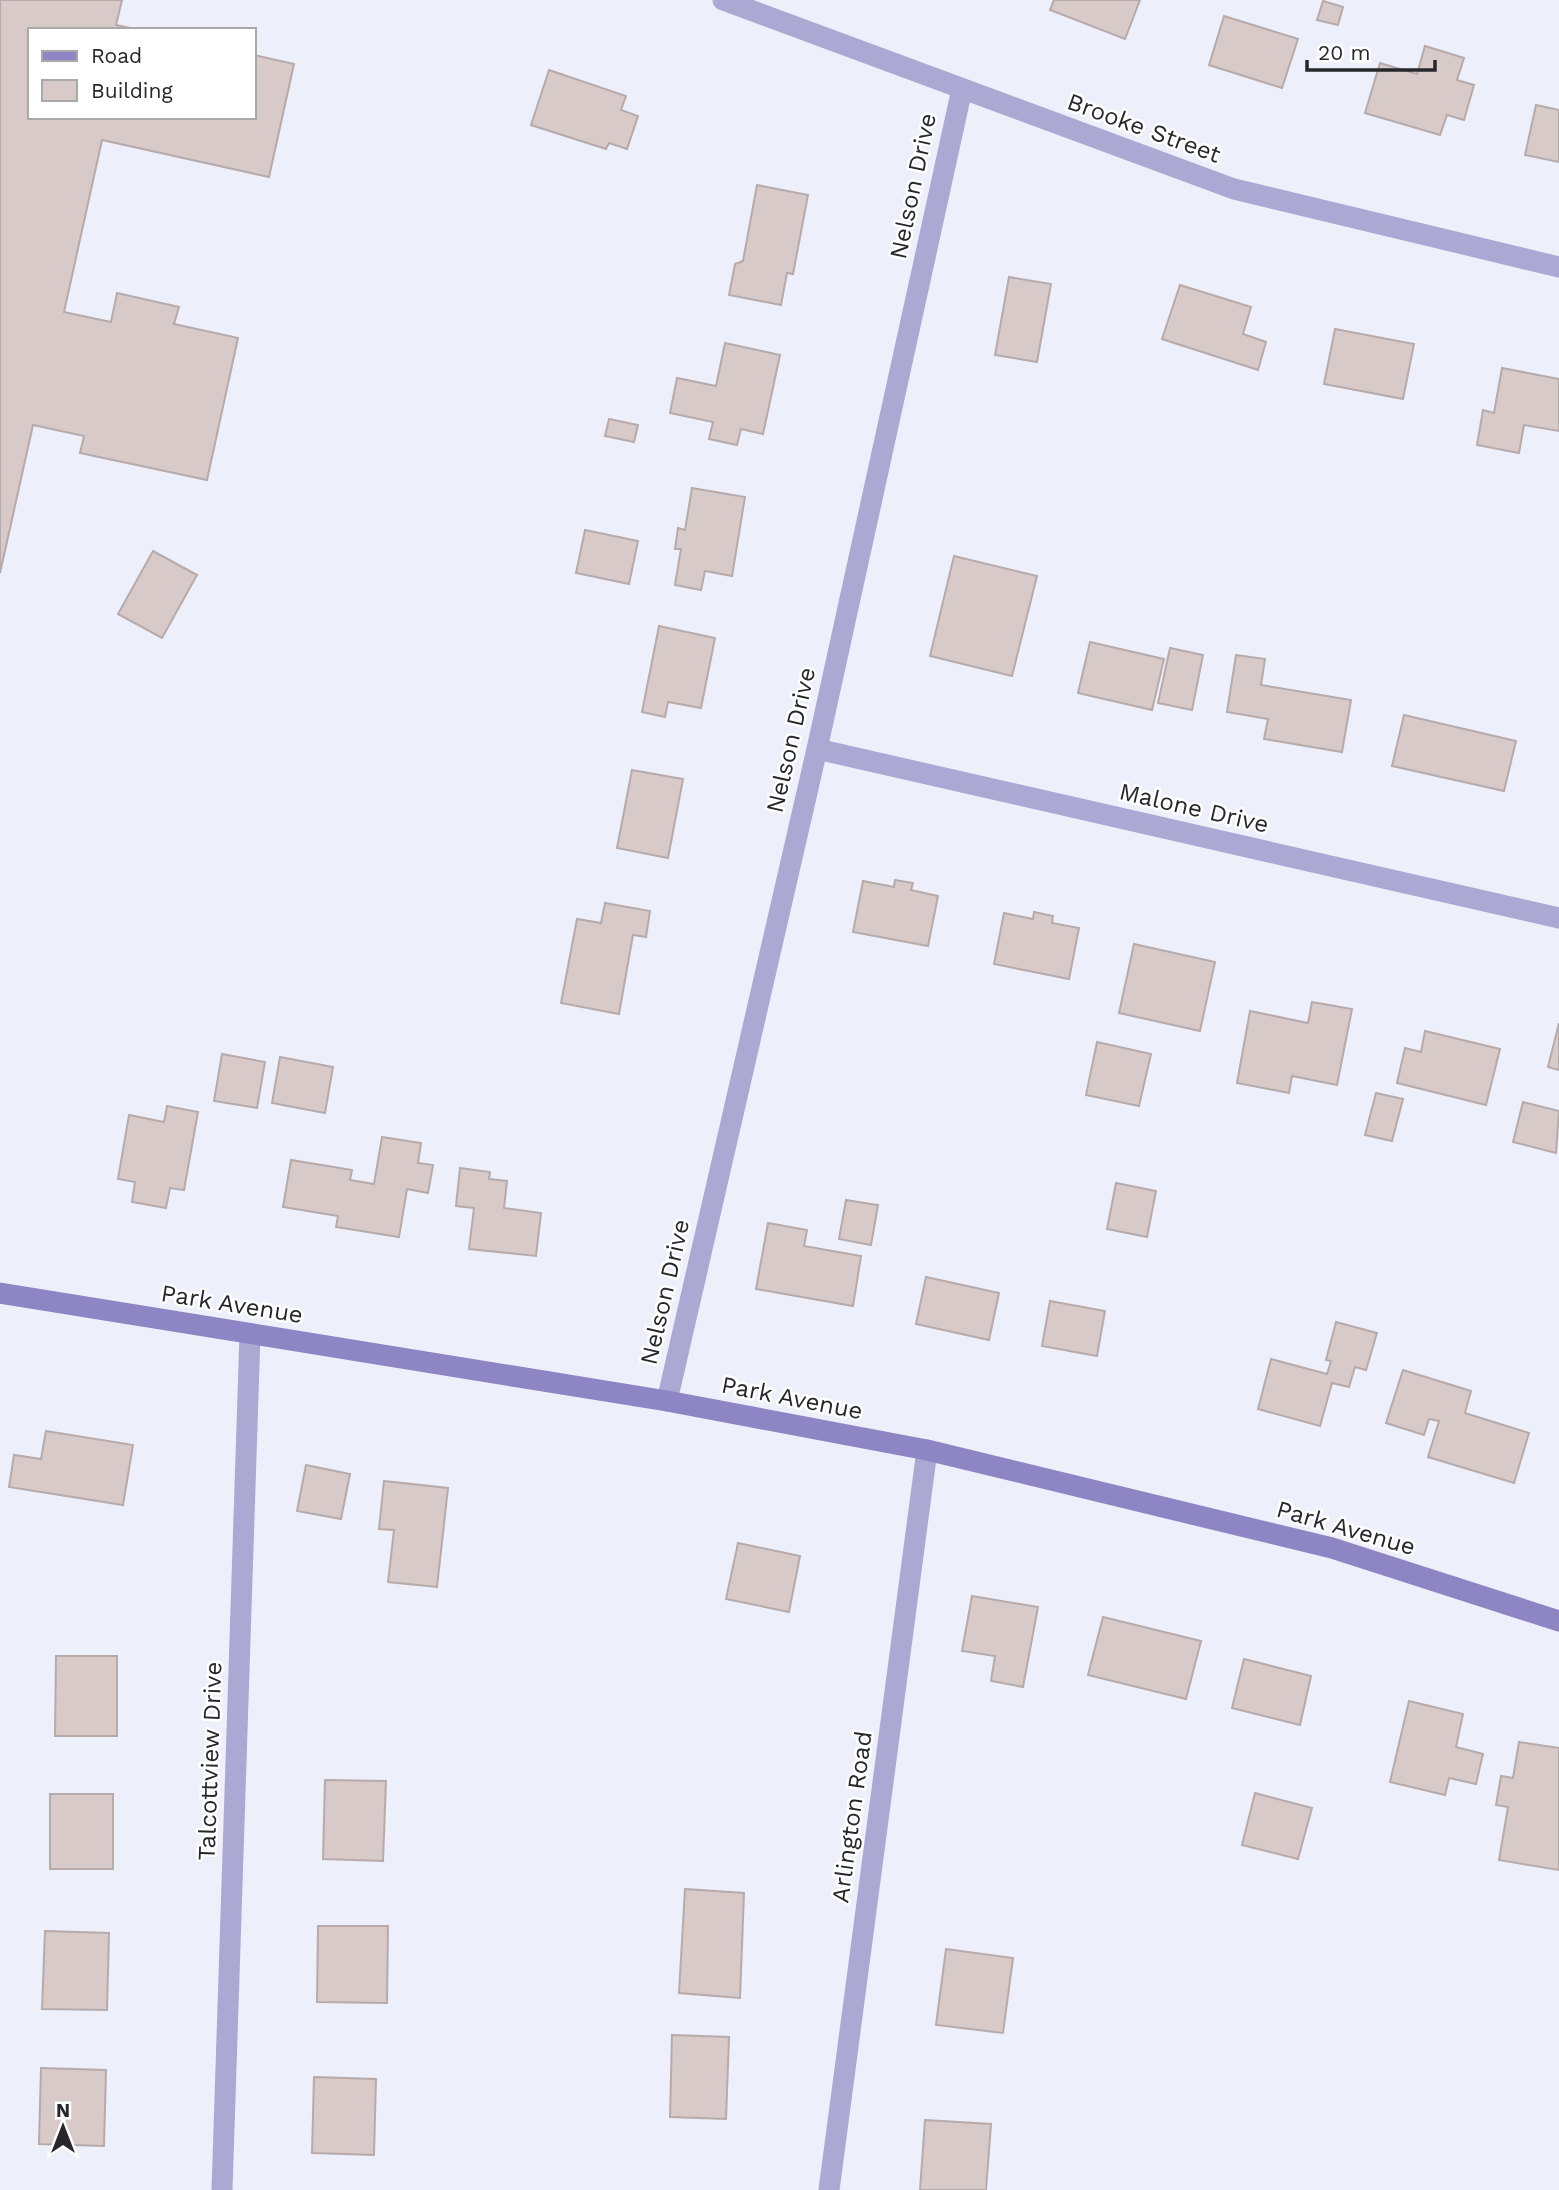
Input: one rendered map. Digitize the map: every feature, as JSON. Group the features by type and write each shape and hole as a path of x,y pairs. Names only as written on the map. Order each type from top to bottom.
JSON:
{"street":[{"name":"Brooke Street","path":"723,0 1234,189 1559,267"},
{"name":"Nelson Drive","path":"667,1401 817,749 962,89"},
{"name":"Malone Drive","path":"817,749 1559,918"},
{"name":"Park Avenue","path":"0,1293 667,1401 927,1450 1332,1548 1559,1621"},
{"name":"Talcottview Drive","path":"222,2190 250,1334"},
{"name":"Arlington Road","path":"829,2190 927,1450"}],"building":[{"path":"0,0 122,0 116,25 130,28 28,28 28,119 256,119 256,55 294,64 269,177 102,140 64,312 111,322 117,293 179,307 174,324 238,338 207,480 80,453 84,436 33,425 0,573"},
{"path":"1054,0 1140,0 1125,39 1050,10"},
{"path":"1323,1 1343,7 1338,25 1317,20"},
{"path":"1224,16 1298,39 1282,88 1209,65"},
{"path":"1425,46 1464,58 1457,80 1474,85 1464,120 1447,115 1440,135 1365,113 1380,63 1417,74"},
{"path":"549,70 626,96 621,110 638,116 627,149 609,143 606,149 531,125"},
{"path":"1536,105 1559,110 1559,162 1525,155"},
{"path":"757,185 808,195 793,274 787,273 781,305 729,295 735,264 743,261"},
{"path":"1009,277 1051,284 1037,362 995,355"},
{"path":"1180,285 1251,307 1243,334 1266,342 1258,370 1162,339"},
{"path":"1335,329 1414,344 1403,399 1324,384"},
{"path":"725,343 780,355 763,434 741,429 737,445 709,439 713,422 670,413 677,378 716,386"},
{"path":"1502,368 1559,379 1559,431 1524,425 1519,453 1477,445 1483,410 1494,413"},
{"path":"609,419 638,425 634,442 605,436"},
{"path":"692,488 745,497 732,576 705,571 701,590 675,585 681,549 675,549 678,528 685,530"},
{"path":"585,530 638,541 629,584 576,573"},
{"path":"153,551 197,575 162,638 118,614"},
{"path":"954,556 1037,576 1012,676 930,656"},
{"path":"659,626 715,638 701,708 668,702 665,717 642,712"},
{"path":"1090,642 1164,659 1152,710 1078,693"},
{"path":"1170,648 1203,655 1192,710 1158,703"},
{"path":"1236,655 1265,659 1261,685 1351,700 1342,752 1264,739 1268,719 1227,712"},
{"path":"1404,715 1516,741 1504,791 1392,766"},
{"path":"632,770 683,779 668,858 617,848"},
{"path":"895,880 913,883 911,890 938,896 928,946 853,932 863,881 894,887"},
{"path":"605,903 650,911 646,937 633,935 619,1014 561,1003 577,919 601,923"},
{"path":"1034,912 1053,916 1052,923 1079,928 1069,979 994,964 1004,913 1033,919"},
{"path":"1134,944 1215,962 1200,1031 1119,1013"},
{"path":"1312,1002 1352,1009 1337,1085 1292,1076 1289,1093 1237,1083 1250,1011 1308,1023"},
{"path":"1559,1023 1559,1070 1548,1067"},
{"path":"1425,1031 1500,1049 1486,1105 1397,1083 1405,1048 1421,1052"},
{"path":"1097,1042 1151,1054 1139,1106 1086,1095"},
{"path":"222,1054 265,1062 257,1108 214,1101"},
{"path":"280,1057 333,1067 325,1113 272,1103"},
{"path":"1376,1093 1403,1099 1392,1141 1365,1135"},
{"path":"1523,1102 1559,1111 1556,1153 1513,1142"},
{"path":"167,1106 198,1112 184,1190 170,1188 166,1208 132,1202 135,1182 118,1179 129,1115 164,1122"},
{"path":"382,1137 421,1143 418,1163 433,1165 428,1193 407,1189 399,1237 336,1227 338,1216 283,1207 291,1160 352,1170 350,1180 374,1184"},
{"path":"460,1168 490,1172 489,1179 507,1181 504,1208 541,1213 536,1256 469,1249 474,1208 456,1206"},
{"path":"1116,1183 1156,1191 1147,1237 1107,1229"},
{"path":"846,1200 878,1205 871,1245 839,1239"},
{"path":"768,1223 807,1230 804,1246 861,1256 853,1306 756,1289"},
{"path":"926,1277 999,1293 989,1340 916,1324"},
{"path":"1050,1301 1105,1311 1097,1356 1042,1346"},
{"path":"1336,1322 1377,1333 1366,1370 1355,1367 1349,1387 1332,1383 1320,1426 1258,1409 1271,1359 1327,1374 1331,1361 1326,1360"},
{"path":"1403,1370 1471,1391 1465,1413 1529,1433 1514,1483 1428,1457 1439,1421 1429,1419 1424,1435 1386,1423"},
{"path":"46,1431 133,1445 123,1505 9,1487 14,1455 41,1459"},
{"path":"306,1465 350,1474 341,1519 297,1511"},
{"path":"384,1481 448,1488 437,1587 388,1582 394,1530 379,1529"},
{"path":"738,1543 800,1556 789,1612 726,1599"},
{"path":"972,1596 1038,1607 1023,1687 991,1681 995,1656 962,1651"},
{"path":"1103,1617 1201,1641 1186,1699 1088,1675"},
{"path":"56,1656 117,1656 117,1736 55,1736"},
{"path":"1244,1659 1311,1676 1300,1725 1232,1708"},
{"path":"1409,1701 1463,1714 1456,1747 1483,1754 1476,1784 1449,1778 1445,1795 1390,1782"},
{"path":"1519,1742 1559,1748 1559,1870 1499,1860 1508,1807 1496,1805 1501,1776 1513,1778"},
{"path":"325,1780 386,1781 383,1861 323,1859"},
{"path":"1255,1793 1312,1808 1298,1859 1242,1845"},
{"path":"50,1794 113,1794 113,1869 50,1869"},
{"path":"685,1889 744,1893 740,1998 679,1993"},
{"path":"318,1926 388,1926 387,2003 317,2002"},
{"path":"45,1931 109,1933 107,2010 42,2009"},
{"path":"946,1949 1013,1958 1003,2033 936,2025"},
{"path":"672,2035 729,2037 726,2119 670,2117"},
{"path":"41,2068 106,2070 104,2146 39,2144"},
{"path":"314,2077 376,2079 374,2155 312,2153"},
{"path":"925,2120 991,2124 986,2190 920,2190"}]}
